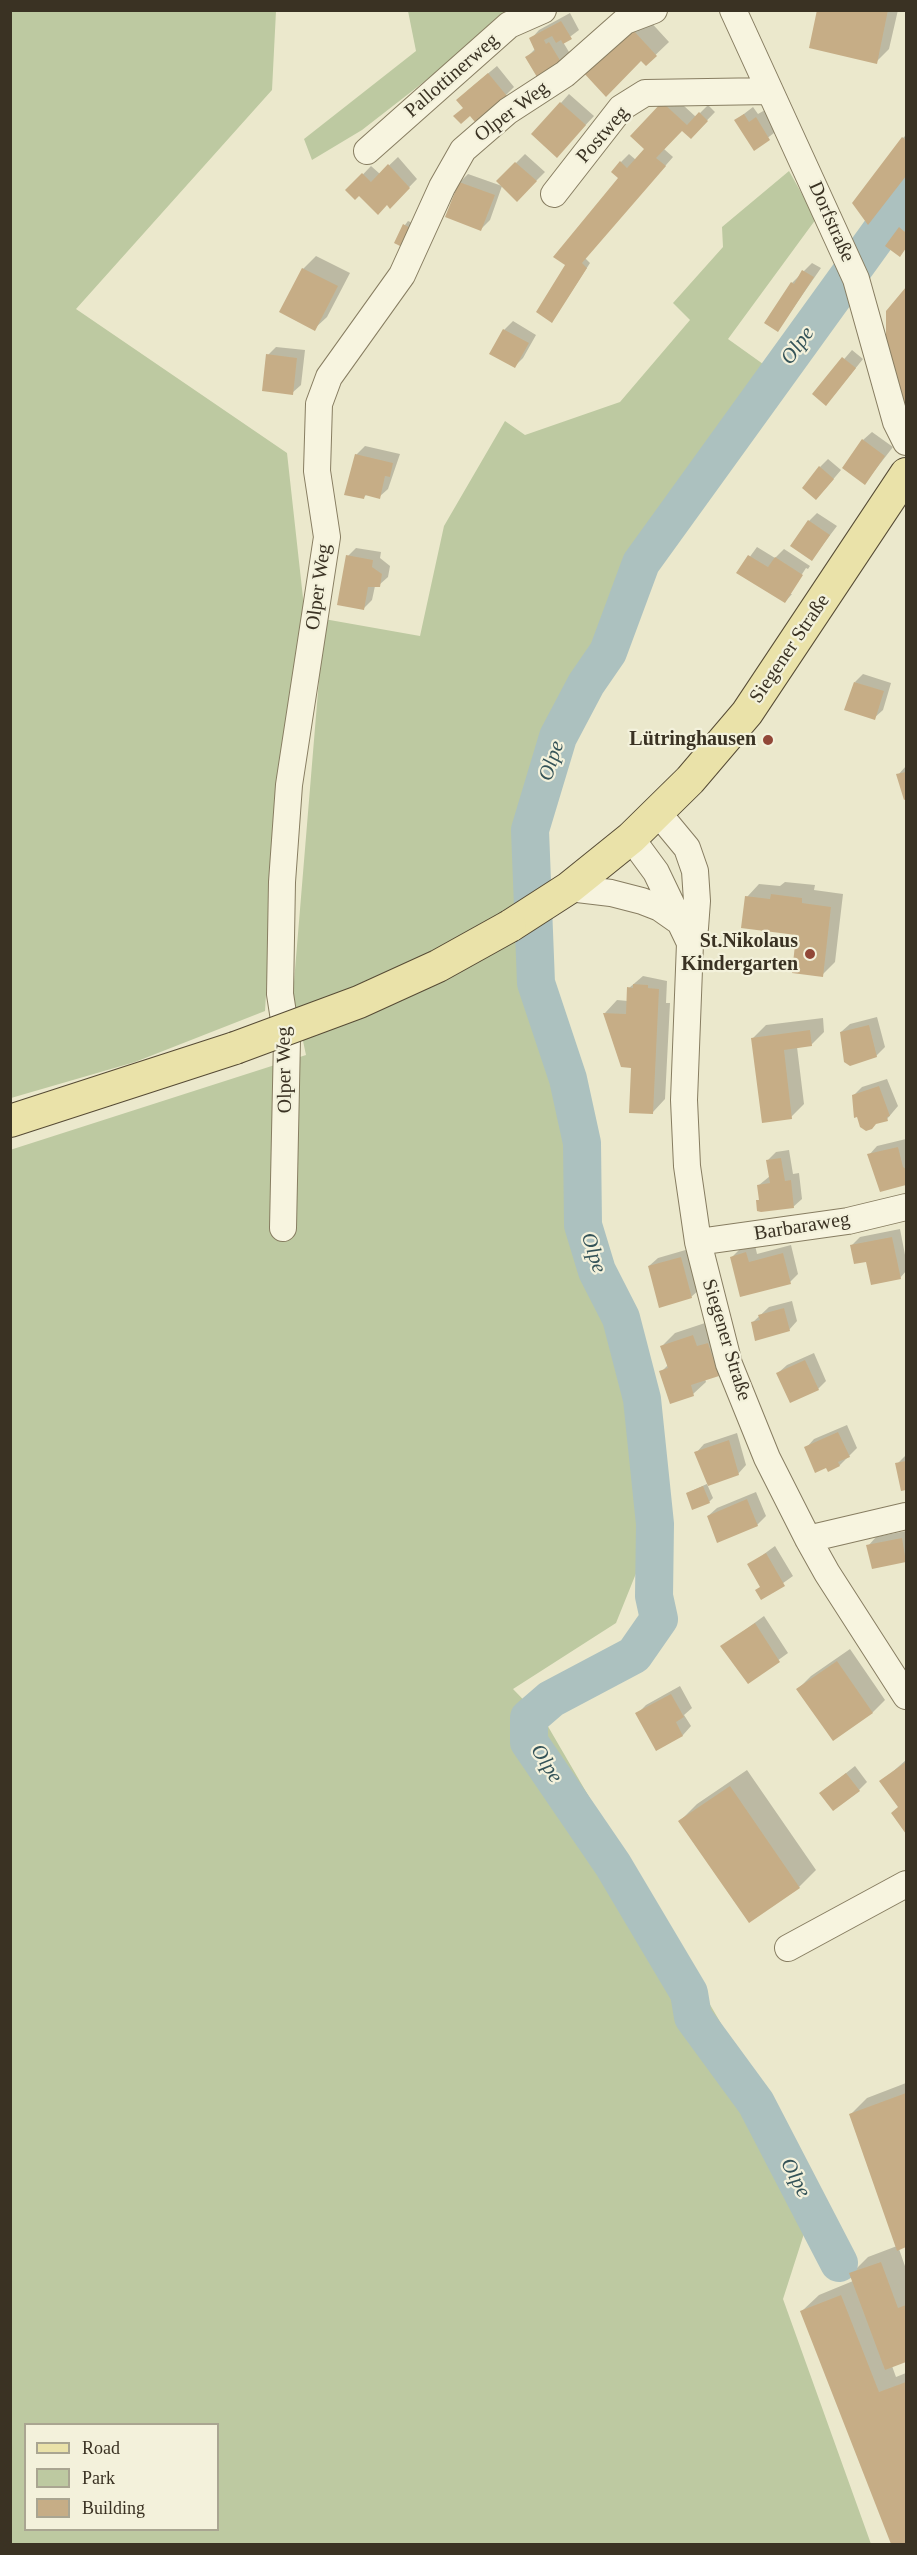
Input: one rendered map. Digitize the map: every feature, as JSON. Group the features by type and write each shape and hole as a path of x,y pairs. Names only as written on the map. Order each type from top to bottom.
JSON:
{"main road":[{"name":"Siegener Straße","path":"658,813 747,713 906,474"},
{"path":"10,1121 235,1048 359,1002 438,966 510,926 569,888 658,813"}],"street":[{"name":"Pallottinerweg","path":"367,151 509,25 543,10"},
{"name":"Olper Weg","path":"282,1228 287,1039 280,994 282,882 289,785 327,537 317,471 319,404 329,377 402,275 442,187 463,150 508,111 566,74 625,21 654,10"},
{"name":"Dorfstraße","path":"733,10 851,268 896,422 906,442"},
{"name":"Postweg","path":"554,194 621,108 645,93 770,90"},
{"name":"Siegener Straße","path":"658,813 687,848 695,872 697,901 695,928 685,932"},
{"name":"Siegener Straße","path":"631,838 656,872 685,932 684,1100 687,1166 698,1242 729,1364 767,1458 826,1573 906,1696"},
{"path":"569,888 611,893 642,901 660,908 685,932"},
{"name":"Barbaraweg","path":"698,1242 848,1221 906,1207"},
{"path":"808,1539 906,1516"},
{"path":"788,1948 906,1884"}],"green space":[{"path":"11,11 276,11 272,90 76,309 287,453 305,616 277,810 265,1011 135,1062 11,1098"},
{"path":"408,11 515,11 362,130 312,160 304,139 416,51"},
{"path":"789,171 816,219 728,339 770,369 625,571 602,645 549,730 522,828 527,983 559,1082 571,1135 576,1220 583,1263 612,1316 628,1387 639,1566 616,1623 513,1689 546,1723 818,2190 783,2299 871,2544 11,2544 10,1150 306,1055 293,994 324,619 420,636 444,526 505,421 525,435 620,402 690,320 673,303 723,247 722,227"}],"building":[{"path":"817,10 888,10 877,64 809,48"},
{"path":"561,21 572,39 563,44 561,40 556,43 552,36 544,40 546,44 549,42 564,67 540,82 525,57 535,51 529,38"},
{"path":"633,30 657,56 646,66 641,61 606,97 582,71"},
{"path":"488,73 507,96 475,122 470,116 461,124 453,116 463,108 456,100"},
{"path":"560,102 586,125 557,158 531,134"},
{"path":"662,102 687,125 699,112 708,121 691,139 682,131 656,158 666,166 582,263 587,268 552,323 536,312 565,265 553,257 618,178 611,172 620,161 627,168 644,149 630,136"},
{"path":"744,114 749,122 756,117 770,140 754,151 734,120"},
{"path":"902,137 906,140 906,176 868,225 852,203"},
{"path":"515,162 537,181 517,202 496,181"},
{"path":"388,164 410,188 390,209 387,205 378,215 359,196 355,200 345,190 362,173 371,182"},
{"path":"459,182 495,195 481,231 445,217"},
{"path":"403,224 414,230 404,248 394,243"},
{"path":"899,227 906,233 906,248 900,257 885,246"},
{"path":"302,268 338,286 315,331 279,312"},
{"path":"802,270 814,277 778,332 764,323 791,282 794,284"},
{"path":"906,287 906,411 898,398 886,340 886,311"},
{"path":"503,329 529,343 515,368 489,354"},
{"path":"266,354 297,358 293,395 262,391"},
{"path":"842,357 856,368 826,406 812,394"},
{"path":"862,439 885,456 865,485 842,468"},
{"path":"355,454 393,463 390,477 385,476 380,499 365,495 364,499 344,495"},
{"path":"819,466 834,479 816,500 802,488"},
{"path":"808,520 830,535 812,561 790,546"},
{"path":"346,555 373,560 372,567 382,574 380,587 368,587 364,610 337,605"},
{"path":"748,555 768,567 775,557 803,575 785,603 736,573"},
{"path":"854,682 884,691 875,720 844,710"},
{"path":"906,772 906,799 904,800 896,774"},
{"name":"St.Nikolaus Kindergarten","path":"771,894 802,898 802,903 831,907 823,977 792,973 796,935 741,928 745,896 770,899"},
{"path":"633,984 648,985 648,988 659,989 653,1114 629,1113 631,1068 621,1067 603,1013 626,1014 627,987 633,988"},
{"path":"869,1025 877,1057 850,1066 844,1062 840,1032"},
{"path":"810,1030 812,1046 784,1050 792,1119 762,1123 751,1038"},
{"path":"879,1086 890,1116 887,1117 888,1121 876,1124 872,1129 866,1131 860,1127 857,1117 854,1118 852,1095"},
{"path":"898,1147 903,1167 906,1169 906,1185 880,1192 867,1154"},
{"path":"781,1158 785,1181 791,1180 794,1208 757,1211 756,1200 759,1200 757,1185 770,1183 766,1160"},
{"path":"892,1237 901,1279 871,1285 866,1262 854,1264 850,1245"},
{"path":"746,1252 749,1262 783,1253 791,1284 740,1297 730,1257"},
{"path":"681,1257 692,1298 659,1308 648,1266"},
{"path":"784,1308 790,1331 755,1341 751,1322 760,1320 758,1315"},
{"path":"693,1335 697,1346 708,1343 719,1376 691,1385 694,1396 670,1404 659,1371 668,1368 660,1346"},
{"path":"805,1360 819,1390 790,1403 776,1373"},
{"path":"838,1432 850,1457 838,1462 840,1466 828,1472 826,1468 815,1473 804,1447"},
{"path":"729,1440 739,1475 708,1486 694,1452"},
{"path":"906,1461 906,1490 901,1491 895,1463"},
{"path":"703,1486 710,1503 692,1510 686,1493"},
{"path":"747,1499 758,1526 717,1543 707,1516"},
{"path":"902,1538 906,1562 872,1569 866,1545"},
{"path":"766,1553 785,1586 761,1600 755,1590 760,1587 747,1564"},
{"path":"755,1623 780,1662 748,1684 720,1646"},
{"path":"837,1661 873,1713 833,1741 796,1689"},
{"path":"671,1694 684,1717 676,1722 683,1736 656,1751 635,1713"},
{"path":"906,1762 906,1834 891,1813 898,1807 879,1781"},
{"path":"846,1773 860,1791 833,1811 819,1793"},
{"path":"730,1786 800,1888 749,1923 678,1821"},
{"path":"906,2093 906,2247 897,2251 849,2114"},
{"path":"881,2262 898,2308 906,2305 906,2362 885,2370 849,2273"},
{"path":"841,2295 879,2392 906,2382 906,2544 891,2544 800,2311"}],"waterway":[{"name":"Olpe","path":"839,2263 756,2103 693,2017 689,1993 613,1865 529,1742 529,1718 551,1699 634,1655 659,1619 654,1596 655,1524 642,1399 621,1318 597,1271 583,1225 582,1143 568,1079 536,983 530,830 558,737 586,684 608,652 641,563 906,196"}],"place":[{"name":"Lütringhausen","path":"768,740"},
{"name":"St.Nikolaus Kindergarten","path":"810,954"}]}
